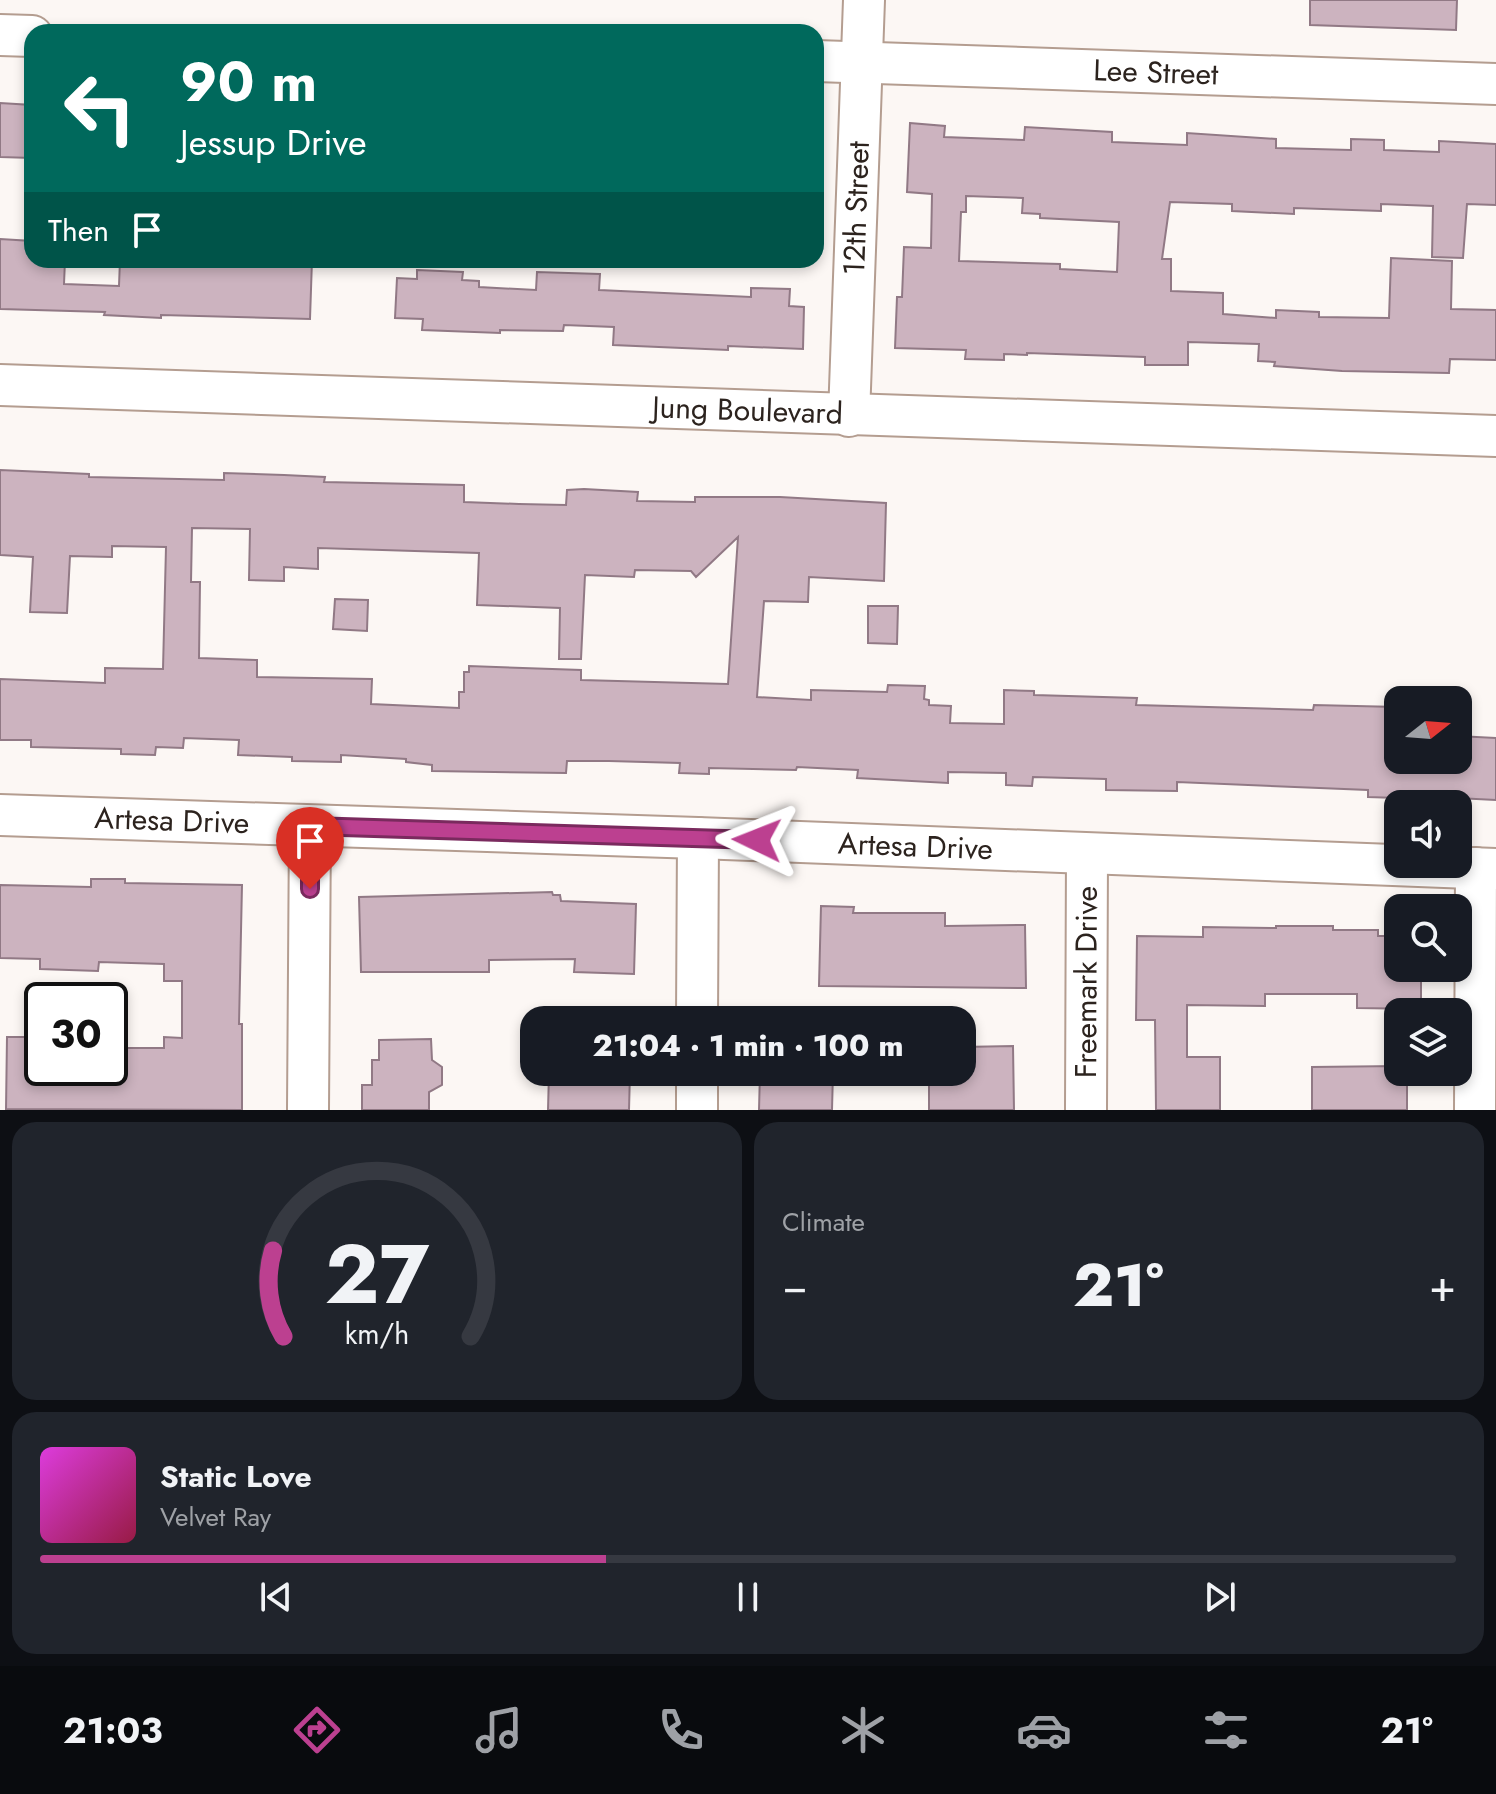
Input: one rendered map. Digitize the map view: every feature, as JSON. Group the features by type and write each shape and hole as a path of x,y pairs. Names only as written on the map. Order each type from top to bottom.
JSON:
{"street":[{"name":"12th Street","path":"849,416 864,0"},
{"path":"0,35 24,36"},
{"name":"Lee Street","path":"824,61 1496,84"},
{"name":"Jung Boulevard","path":"0,385 1496,436"},
{"name":"Artesa Drive","path":"0,815 1486,868"},
{"path":"308,1110 310,826"},
{"path":"697,1006 698,838"},
{"name":"Freemark Drive","path":"1086,1110 1087,854"},
{"path":"1475,1110 1486,868"},
{"path":"697,1086 697,1110"}],"building":[{"path":"1310,0 1457,0 1456,30 1310,25"},
{"path":"0,103 24,104 24,158 0,157"},
{"path":"910,123 945,126 944,137 1024,140 1025,127 1112,132 1112,142 1187,145 1187,133 1276,139 1276,148 1351,150 1351,139 1384,140 1384,150 1439,152 1439,141 1496,144 1496,205 1467,204 1463,258 1432,257 1433,206 1381,204 1381,211 1294,208 1294,214 1232,211 1232,204 1170,202 1162,259 1171,259 1171,291 1223,293 1223,314 1276,318 1276,310 1319,312 1319,317 1389,318 1391,258 1452,261 1451,309 1496,310 1496,360 1450,359 1449,373 1342,371 1274,366 1275,362 1258,361 1259,344 1188,342 1188,365 1145,365 1145,357 1027,353 1004,354 1004,360 965,359 966,350 895,348 897,297 902,297 904,247 931,248 932,194 907,192","holes":["966,196 1023,198 1022,213 1040,214 1040,218 1119,222 1117,272 1060,269 1060,264 959,261 961,212 966,212"]},
{"path":"0,239 24,240 24,268 65,268 64,284 119,286 120,268 312,268 310,319 161,315 161,318 104,315 105,312 0,309"},
{"path":"417,270 463,272 462,280 479,281 479,287 536,290 537,272 600,274 599,290 751,297 751,288 790,289 789,306 804,307 803,349 728,346 728,350 613,345 614,327 564,325 563,331 500,330 500,333 422,330 423,319 395,318 397,278 417,279"},
{"path":"0,470 89,474 89,477 224,480 224,473 325,477 324,482 464,485 464,502 566,505 567,490 584,489 638,492 637,501 695,502 695,497 780,497 886,503 884,581 809,577 808,602 764,601 757,697 811,700 811,690 887,692 888,685 925,686 924,699 929,700 929,705 951,706 950,723 1004,724 1004,690 1034,691 1034,695 1137,698 1136,705 1313,710 1314,705 1384,707 1384,774 1472,774 1472,737 1496,738 1496,800 1472,799 1472,790 1384,790 1384,798 1368,797 1368,790 1177,782 1177,791 1106,790 1106,779 1033,777 1032,786 1006,785 1006,773 948,772 948,783 857,778 858,770 797,767 796,770 709,768 709,774 679,773 680,763 609,761 567,761 566,773 432,771 432,765 406,762 406,759 341,755 341,762 292,761 292,757 238,755 239,740 184,738 183,748 156,747 155,755 121,754 121,749 31,747 31,740 0,740 0,679 105,683 105,668 163,669 166,547 112,546 112,557 70,556 67,613 30,612 33,557 0,555","holes":["192,528 250,529 249,580 284,581 284,567 318,569 318,548 479,553 477,605 560,608 559,659 581,659 585,575 634,577 635,570 691,571 696,577 738,537 728,684 581,680 581,670 469,666 469,672 464,672 464,692 459,692 459,708 371,704 372,679 257,677 257,660 199,658 200,582 191,582"]},
{"path":"335,599 368,600 367,631 333,629"},
{"path":"868,606 898,606 897,644 868,643"},
{"path":"91,879 125,879 125,883 242,885 239,1024 242,1024 242,1110 6,1109 7,1037 24,1037 24,1086 128,1086 128,1048 164,1048 164,1037 182,1038 182,981 164,981 164,964 99,962 98,971 40,969 40,959 0,958 0,885 91,887"},
{"path":"552,892 553,895 560,895 561,901 636,904 634,974 574,972 575,959 489,960 489,972 361,972 359,897"},
{"path":"821,906 854,907 853,913 945,913 945,926 1025,925 1026,988 819,986"},
{"path":"1333,926 1333,930 1378,930 1378,936 1384,936 1384,982 1421,982 1421,998 1384,998 1384,1008 1357,1008 1357,994 1265,994 1265,1006 1187,1005 1187,1057 1220,1057 1220,1110 1156,1110 1155,1020 1136,1020 1137,936 1203,937 1203,927"},
{"path":"431,1039 432,1060 442,1067 442,1085 429,1092 429,1110 362,1110 362,1085 372,1085 372,1060 379,1060 379,1040"},
{"path":"1013,1046 1014,1110 929,1110 929,1086 976,1086 976,1047"},
{"path":"1384,1066 1384,1086 1407,1086 1407,1110 1312,1110 1312,1067"},
{"path":"549,1086 630,1086 629,1110 548,1110"},
{"path":"760,1086 833,1086 832,1110 759,1110"}],"route":[{"path":"310,889 310,826 757,840"}]}
